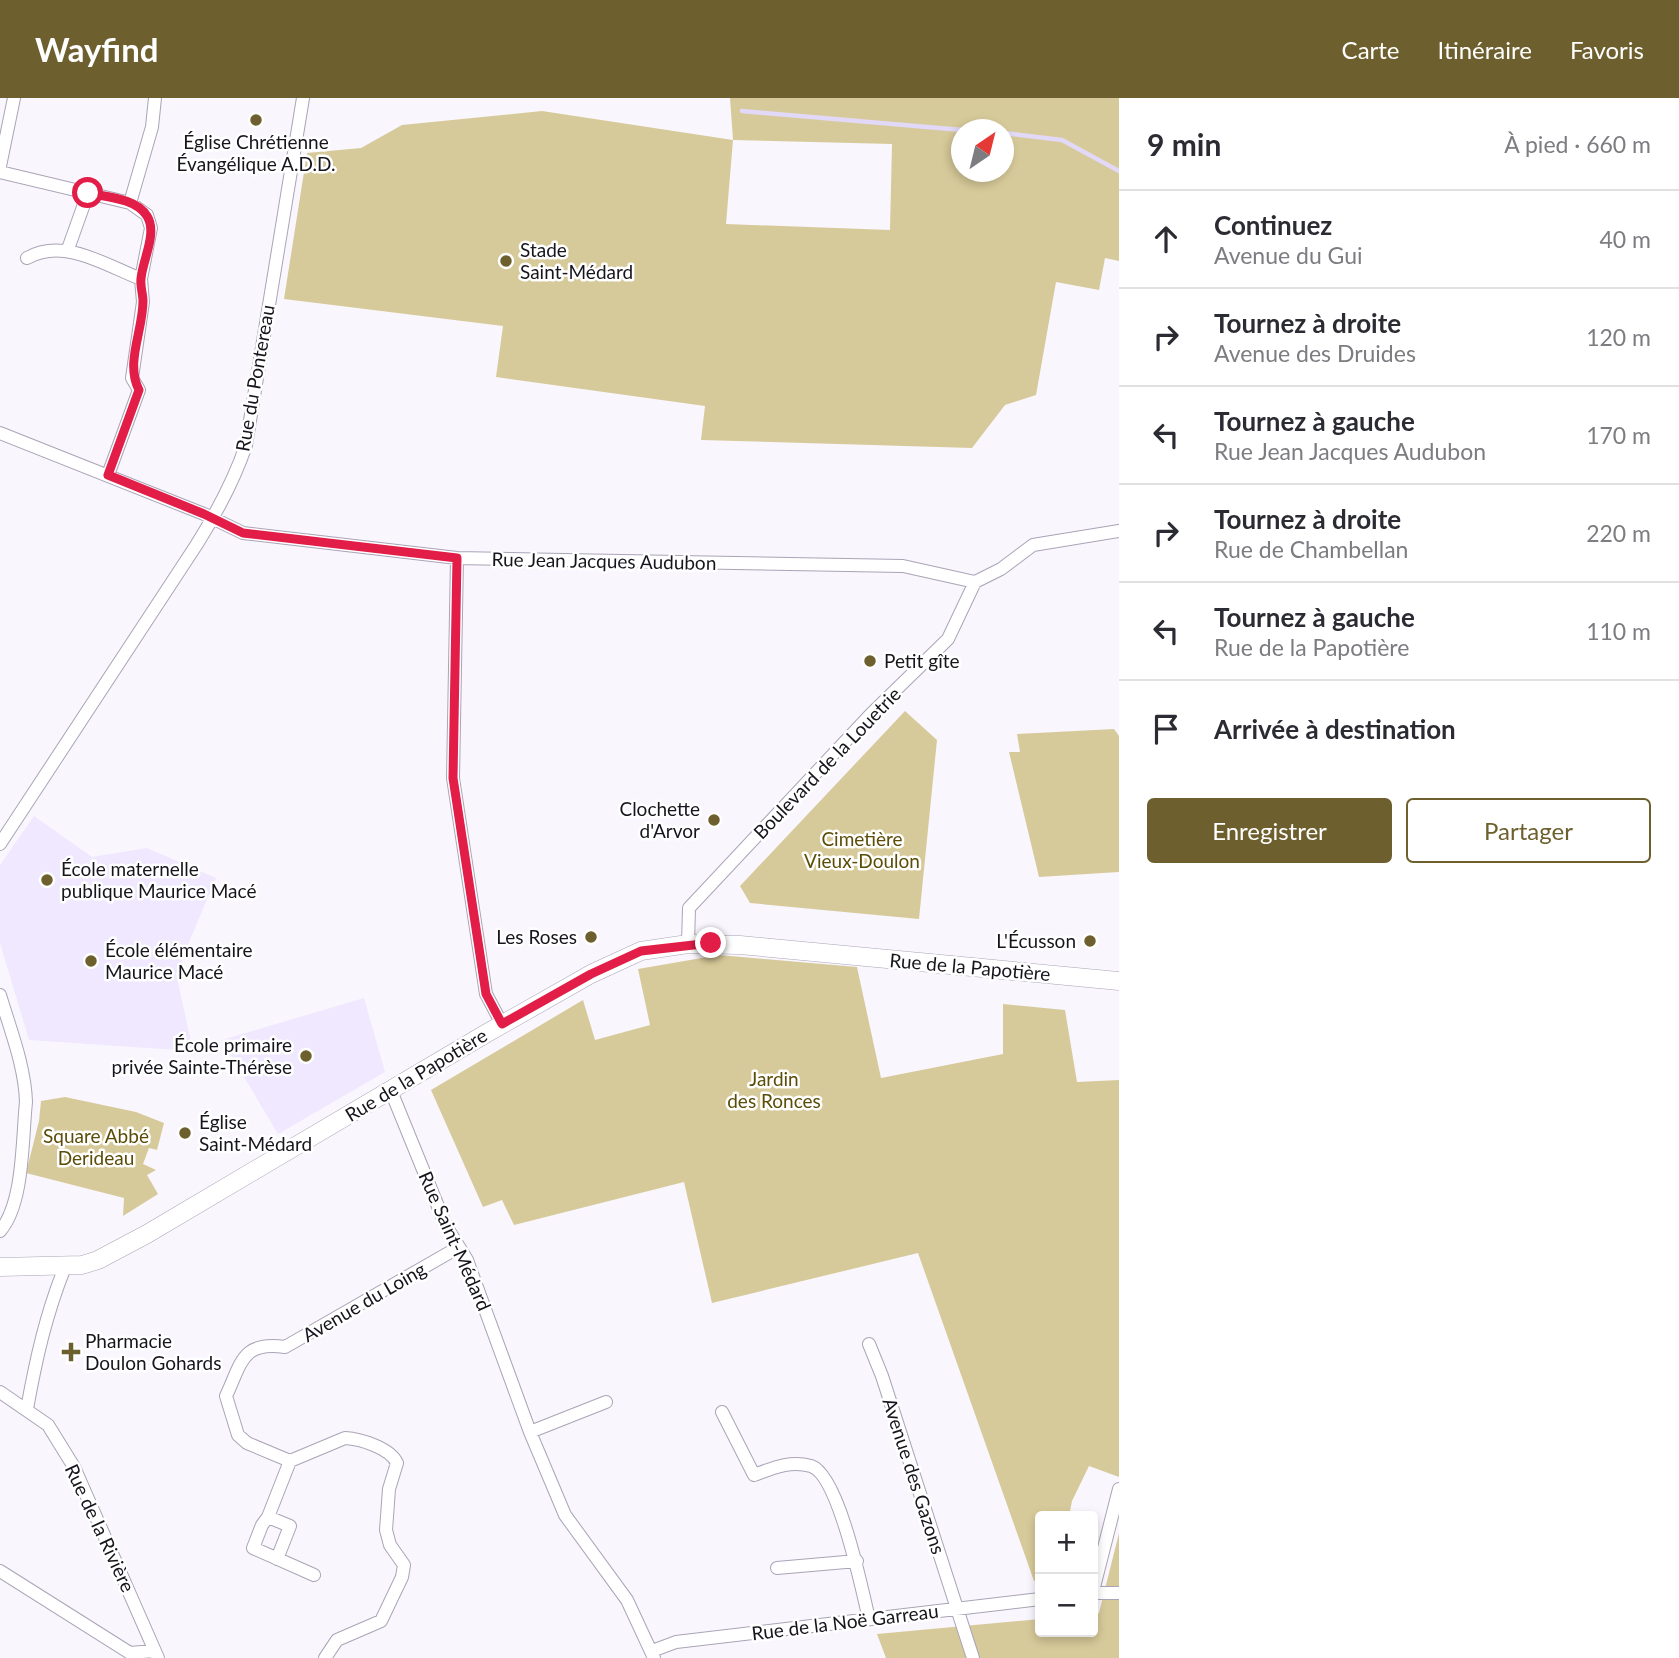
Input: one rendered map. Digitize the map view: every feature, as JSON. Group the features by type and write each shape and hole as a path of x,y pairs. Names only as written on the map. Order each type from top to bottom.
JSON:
{"street":[{"path":"0,166 14,98"},
{"path":"130,202 152,127 155,98"},
{"name":"Rue du Pontereau","path":"0,844 213,518 238,469 246,445 303,98"},
{"path":"0,172 130,202 147,215 151,228 141,279 143,302 132,378 139,390 108,475"},
{"path":"68,249 88,193"},
{"path":"27,258 38,251 68,249 141,279"},
{"name":"Rue Jean Jacques Audubon","path":"0,433 213,518 243,533 457,558 903,566 975,582"},
{"path":"975,582 1001,569 1034,545 1119,531"},
{"path":"457,558 453,778 486,994 502,1024"},
{"name":"Boulevard de la Louetrie","path":"688,944 689,908 871,714 948,639 975,582"},
{"name":"Rue de la Papotière","path":"0,1267 65,1267 98,1260 147,1234 502,1024 591,974 641,951 688,944 740,945 1119,981"},
{"path":"0,995 26,1087 14,1202 9,1222 0,1231"},
{"name":"Rue Saint-Médard","path":"391,1091 446,1226 467,1261 530,1432 565,1516 627,1600 653,1654"},
{"name":"Avenue du Loing","path":"290,1461 247,1443 239,1435 226,1396 246,1354 265,1344 285,1347 459,1247"},
{"path":"27,1409 37,1352 65,1267"},
{"name":"Avenue des Gazons","path":"869,1344 882,1376 973,1658"},
{"name":"Rue de la Rivière","path":"0,1392 48,1425 74,1467 156,1654"},
{"path":"530,1432 606,1402"},
{"path":"722,1412 754,1475 787,1463 813,1467 827,1479 856,1561 869,1619"},
{"path":"314,1576 253,1548 290,1461 345,1438 388,1452 397,1463 389,1489 386,1530 390,1545 404,1565 402,1577 381,1621 337,1640 325,1658"},
{"path":"1098,1574 1119,1489"},
{"path":"268,1517 290,1526 277,1559"},
{"path":"777,1568 856,1561"},
{"path":"0,1571 130,1653 156,1654"},
{"path":"1098,1592 1119,1593"},
{"name":"Rue de la Noë Garreau","path":"653,1654 676,1642 1035,1600"}],"shaded area":[{"path":"34,816 92,857 147,848 216,878 176,973 193,1051 29,1040 0,943 0,865"},
{"name":"École primaire privée Sainte-Thérèse","path":"364,998 385,1072 278,1134 222,1040"}],"green space":[{"path":"730,98 1119,98 1119,261 1105,258 1099,290 1056,282 1036,395 1005,405 972,448 701,440 705,406 496,377 503,326 284,299 307,153 361,148 402,125 542,111 733,140","holes":["733,140 892,144 890,230 726,224"]},
{"name":"Cimetière Vieux-Doulon","path":"905,711 937,740 919,919 750,903 740,886"},
{"path":"1114,729 1119,736 1119,872 1039,877 1009,752 1020,752 1017,734"},
{"name":"Jardin des Ronces","path":"719,955 857,967 881,1078 1003,1054 1003,1004 1065,1010 1077,1082 1119,1080 1119,1477 1089,1466 1070,1511 1035,1511 1035,1581 918,1253 712,1303 684,1182 514,1225 502,1200 483,1207 431,1090 583,1000 595,1040 650,1025 638,969"},
{"name":"Square Abbé Derideau","path":"65,1097 136,1112 164,1123 157,1150 149,1148 143,1164 156,1170 147,1175 158,1194 123,1216 124,1198 26,1173 39,1121 41,1101"},
{"path":"1119,1533 1119,1658 886,1658 877,1634 1035,1619 1035,1637 1098,1637 1099,1613"}],"waterway":[{"path":"742,111 951,129"},
{"path":"1014,134 1062,140 1119,171"}],"place":[{"name":"Église Chrétienne Évangélique A.D.D.","path":"256,120"},
{"name":"Stade Saint-Médard","path":"506,261"},
{"name":"Petit gîte","path":"870,661"},
{"name":"Clochette d'Arvor","path":"714,820"},
{"name":"École maternelle publique Maurice Macé","path":"47,880"},
{"name":"Les Roses","path":"591,937"},
{"name":"L'Écusson","path":"1090,941"},
{"name":"École élémentaire Maurice Macé","path":"91,961"},
{"name":"École primaire privée Sainte-Thérèse","path":"306,1056"},
{"name":"Église Saint-Médard","path":"185,1133"},
{"name":"Pharmacie Doulon Gohards","path":"71,1352"}],"route":[{"path":"88,193 130,202 147,215 151,228 141,279 143,302 132,378 139,390 108,475 243,533 457,558 453,778 486,994 502,1024 591,974 641,951 711,943"}]}
